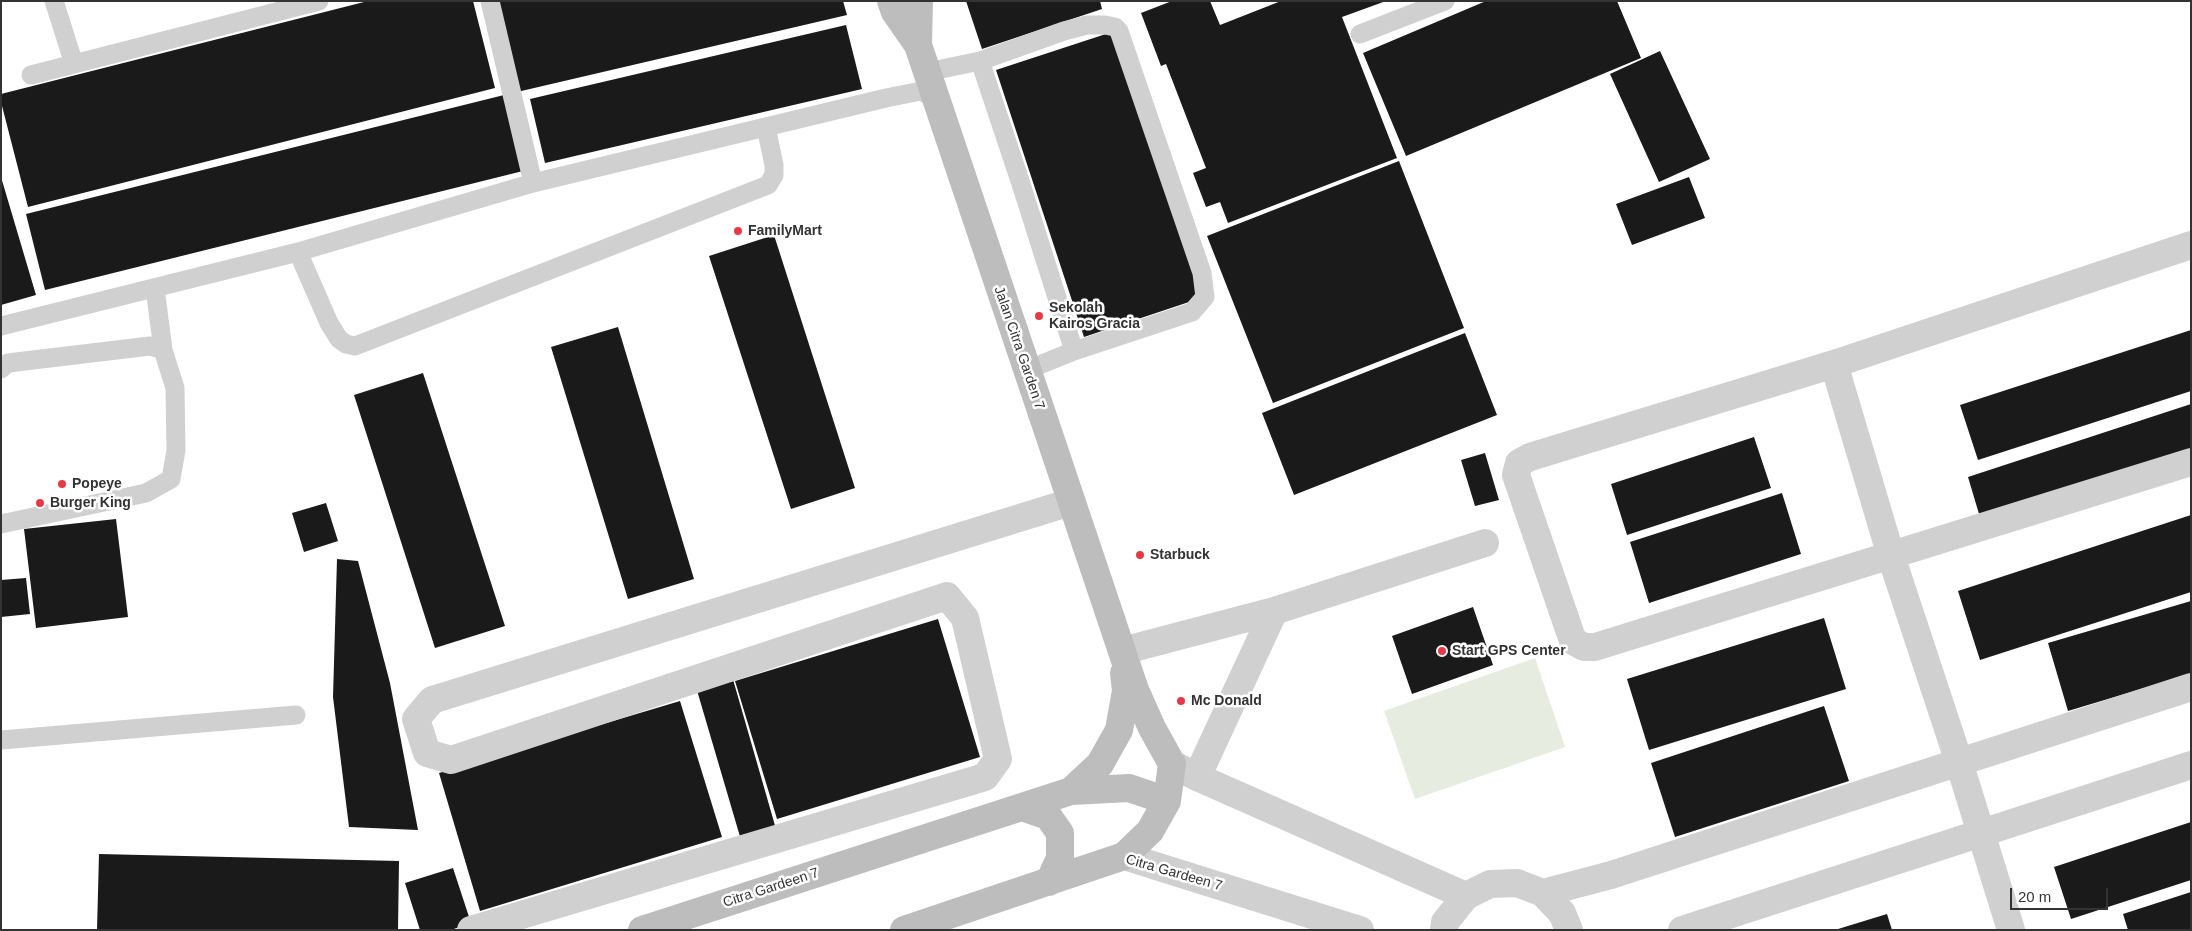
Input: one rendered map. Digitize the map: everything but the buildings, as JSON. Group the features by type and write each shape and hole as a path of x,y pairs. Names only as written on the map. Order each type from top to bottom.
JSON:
{"main road":[{"name":"Jalan Citra Garden 7","path":"891,1 894,12 918,45 937,107 1122,652 1142,706 1172,764"},
{"name":"Jalan Citra Garden 7","path":"918,45 919,1"},
{"name":"Jalan Citra Garden 7","path":"1071,791 1100,764 1119,730 1126,691 1122,652"},
{"path":"1124,856 1150,831 1167,800 1172,764"},
{"path":"1071,791 1129,788 1167,800"},
{"name":"Citra Gardeen 7","path":"642,930 1071,791"},
{"path":"1022,808 1048,816 1060,833 1060,858 1049,882"},
{"name":"Citra Gardeen 7","path":"904,930 1124,856"}],"street":[{"path":"2191,246 1834,364 1530,457 1519,463 1516,475 1573,641 1584,647 1595,647 2191,462"},
{"path":"1834,364 1891,556 1959,762 2011,930"},
{"path":"471,930 985,777 998,759 965,618 947,596 451,760 427,753 416,719 432,700 1071,502"},
{"path":"1122,652 1274,611 1485,543"},
{"path":"1197,777 1274,611"},
{"path":"1543,893 1611,875 2191,687"},
{"path":"1172,764 1197,777 1466,896"},
{"path":"1682,930 2191,765"},
{"name":"Citra Gardeen 7","path":"1124,856 1360,930"},
{"path":"1444,930 1445,922 1466,896 1490,884 1517,884 1543,893 1562,913 1569,930"}],"lane":[{"path":"54,1 74,64"},
{"path":"30,75 319,1"},
{"path":"490,1 533,184"},
{"path":"1360,34 1445,1"},
{"path":"927,72 980,62 1064,31 1087,25 1114,27 1119,31 1202,273 1205,298 1192,312 1074,351 1026,370"},
{"path":"980,62 1074,351"},
{"path":"1,326 298,252 533,184 910,93 921,92 929,95 937,107"},
{"path":"298,252 329,323 339,338 346,344 355,346 768,185 774,175 774,165 766,128"},
{"path":"1,524 146,493 171,480 176,450 175,388 163,350 155,288"},
{"path":"1,369 8,364 131,348 150,346 163,350"},
{"path":"1,740 296,715"}],"shaded area":[{"path":"1535,658 1565,747 1415,799 1384,711"}],"place":[{"name":"FamilyMart","path":"738,231"},
{"name":"Sekolah Kairos Gracia","path":"1039,316"},
{"name":"Popeye","path":"62,484"},
{"name":"Burger King","path":"40,503"},
{"name":"Starbuck","path":"1140,555"},
{"name":"Start GPS Center","path":"1442,651"},
{"name":"Mc Donald","path":"1181,701"}]}
